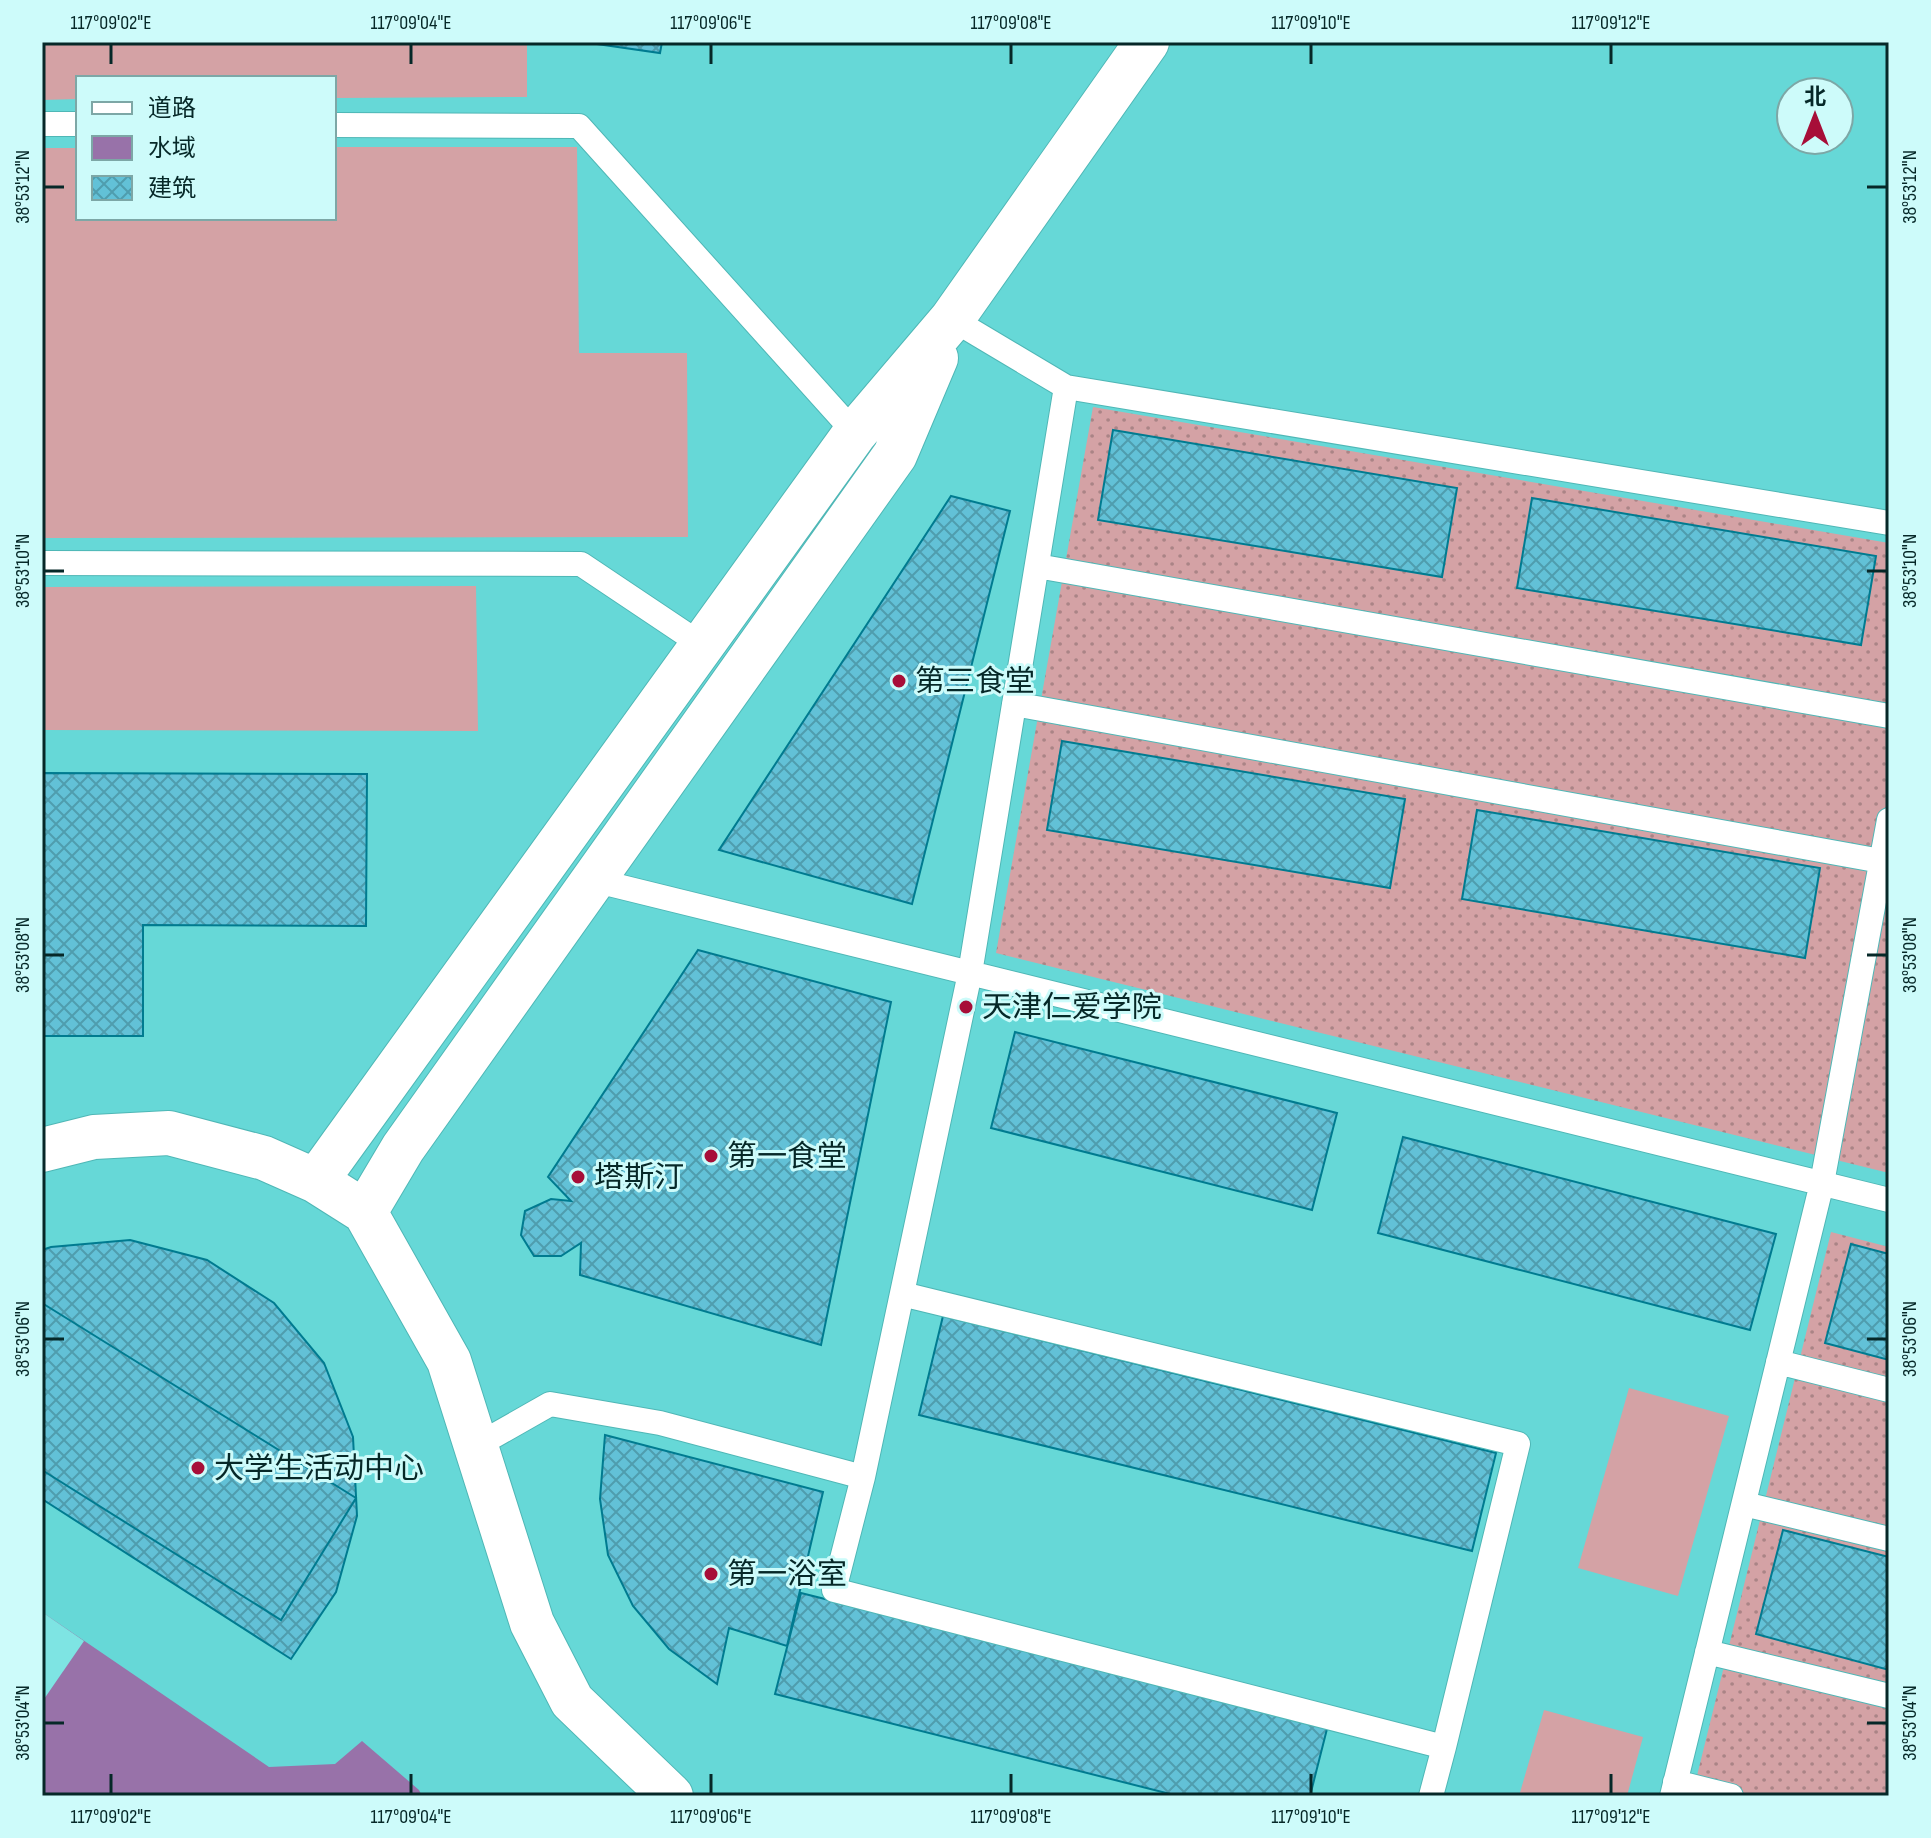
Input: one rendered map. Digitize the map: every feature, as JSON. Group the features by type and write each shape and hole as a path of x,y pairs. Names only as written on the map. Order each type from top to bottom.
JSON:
{"street":[{"path":"316,1181 855,433 952,319 1147,42"},
{"path":"365,1212 403,1148 895,455 952,319"},
{"path":"42,1150 94,1137 169,1133 264,1158 316,1181 365,1212 449,1361 532,1623 572,1701 671,1796"}],"lane":[{"path":"42,124 76,124"},
{"path":"336,125 579,126 855,433"},
{"path":"952,319 1066,387 1889,523"},
{"path":"1066,387 970,973 863,1477 834,1590 1444,1747"},
{"path":"42,563 581,564 702,645"},
{"path":"1037,566 1889,716"},
{"path":"1014,704 1881,861"},
{"path":"1731,1796 1673,1789 1822,1183 1878,939 1881,861 1889,820"},
{"path":"593,880 1889,1200"},
{"path":"902,1294 1518,1444 1431,1796"},
{"path":"1778,1362 1889,1390"},
{"path":"476,1446 550,1404 660,1423 863,1477"},
{"path":"1744,1504 1889,1539"},
{"path":"1707,1652 1889,1696"}],"shaded area":[{"name":"天津仁爱学院","path":"42,42 1889,42 1889,1796 42,1796"},
{"path":"42,42 527,42 527,97 336,98 336,76 76,76 76,99 42,100"},
{"path":"336,147 577,147 579,353 687,353 688,537 42,538 42,148 76,148 76,220 336,220"},
{"path":"1093,407 1889,543 1889,1173 996,953"},
{"path":"476,586 478,731 42,730 42,587"},
{"path":"1831,1232 1889,1247 1889,1796 1692,1796"},
{"path":"1629,1388 1729,1416 1678,1596 1578,1568"},
{"path":"1544,1710 1643,1737 1627,1796 1519,1796"}],"water":[{"path":"42,1612 269,1767 335,1764 362,1741 422,1796 42,1796"}],"pier":[{"path":"42,1612 84,1641 42,1702"}],"building":[{"path":"583,42 662,42 660,53"},
{"path":"1113,430 1457,488 1442,577 1098,520"},
{"name":"第三食堂","path":"951,496 1010,511 912,904 719,850"},
{"path":"1532,498 1876,556 1861,645 1517,588"},
{"path":"1062,741 1405,799 1390,888 1047,830"},
{"path":"42,773 367,774 366,926 143,925 143,1036 42,1036"},
{"path":"1477,810 1820,868 1805,958 1462,899"},
{"name":"第一食堂","path":"698,950 891,1002 821,1345 580,1275 581,1243 561,1256 534,1256 521,1235 525,1211 551,1199 571,1201 548,1177"},
{"path":"1015,1032 1337,1113 1312,1210 991,1128"},
{"path":"1403,1137 1776,1234 1750,1330 1378,1233"},
{"name":"大学生活动中心","path":"130,1240 207,1260 274,1303 324,1363 353,1437 357,1516 336,1592 291,1659 42,1499 42,1250"},
{"path":"1851,1244 1889,1254 1889,1360 1825,1343"},
{"path":"42,1303 356,1498 281,1620 42,1470"},
{"path":"943,1316 1496,1453 1472,1551 919,1415"},
{"name":"第一浴室","path":"605,1435 823,1492 787,1646 729,1628 717,1684 669,1649 633,1606 608,1555 600,1499"},
{"path":"1783,1530 1889,1557 1889,1670 1756,1634"},
{"path":"801,1593 1328,1725 1310,1796 1178,1796 775,1694"}],"place":[{"name":"第三食堂","path":"899,681"},
{"name":"天津仁爱学院","path":"966,1007"},
{"name":"第一食堂","path":"711,1156"},
{"name":"塔斯汀","path":"578,1177"},
{"name":"大学生活动中心","path":"198,1468"},
{"name":"第一浴室","path":"711,1574"}]}
